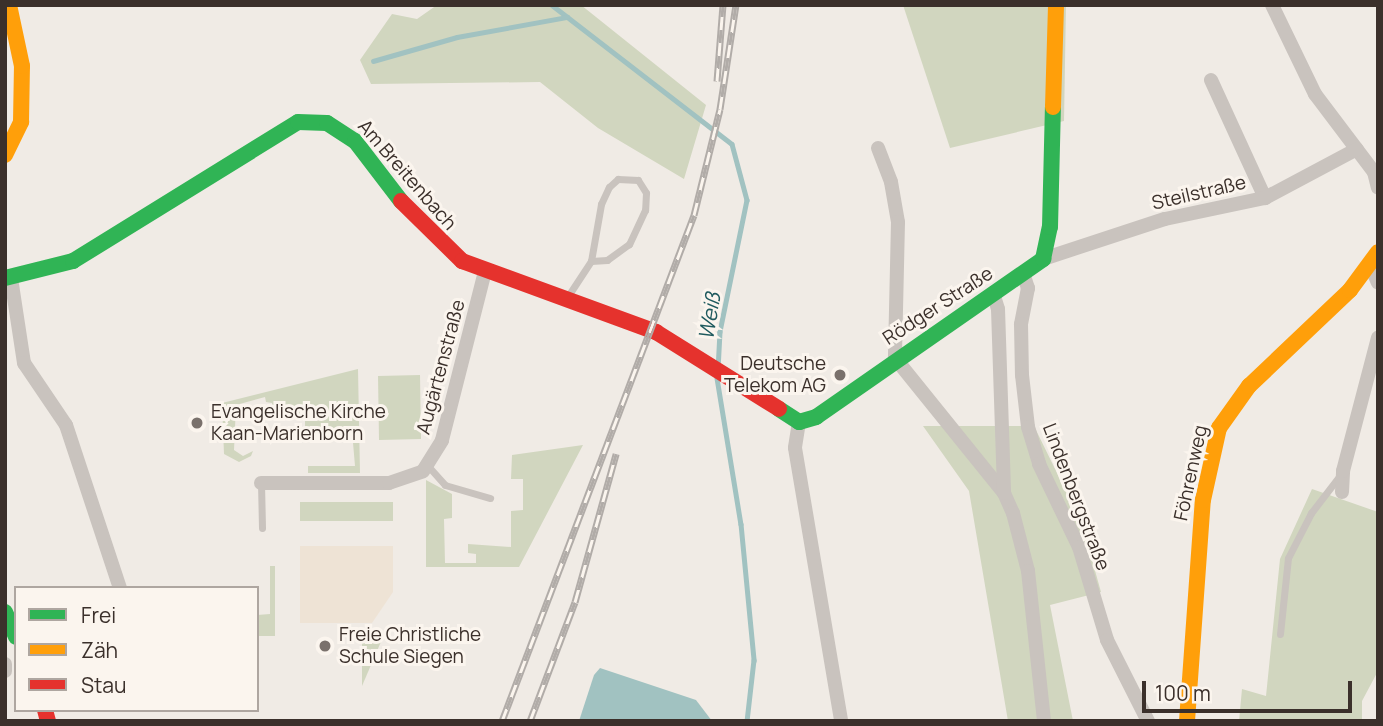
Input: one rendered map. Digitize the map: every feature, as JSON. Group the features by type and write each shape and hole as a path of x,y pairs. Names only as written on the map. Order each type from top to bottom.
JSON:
{"street":[{"path":"5,155 14,143 21,108 22,66 9,5"},
{"path":"1043,259 1050,227 1056,5"},
{"path":"1272,5 1315,94 1374,172 1378,188"},
{"path":"1211,80 1265,198"},
{"name":"Am Breitenbach","path":"8,278 73,261 269,135 311,121 327,123 355,141 441,246 485,271 638,326 731,375 799,422"},
{"path":"878,148 891,182 898,222 895,358 1004,493"},
{"name":"Steilstraße","path":"1043,259 1165,219 1265,198 1357,149"},
{"name":"Rödger Straße","path":"799,422 816,417 895,358 1024,276 1043,259"},
{"path":"1375,260 1378,283"},
{"name":"Föhrenweg","path":"1187,721 1201,525 1219,428 1249,386 1375,260"},
{"name":"Augärtenstraße","path":"428,466 442,440 485,271"},
{"name":"Lindenbergstraße","path":"1024,276 1028,288 1021,324 1022,375 1028,426 1039,464 1079,547 1107,640 1149,721"},
{"path":"8,278 24,363 66,425 119,586"},
{"path":"994,296 998,309 1004,493 1028,571 1044,721"},
{"path":"1342,492 1343,471 1378,338"},
{"path":"799,422 795,448 841,721"},
{"path":"261,483 389,483 413,478 428,466"},
{"path":"5,612 14,632"},
{"path":"5,664 5,671"}],"lane":[{"path":"566,300 591,261 601,204 609,187 618,179 638,180 646,193 645,210 629,244 607,260 591,261"},
{"path":"428,466 445,485 490,498"},
{"path":"1280,634 1288,558 1311,513 1343,471"},
{"path":"261,483 262,528"}],"green space":[{"path":"437,5 581,5 706,105 684,179 598,128 540,82 371,84 360,60 392,14 417,19"},
{"path":"903,5 1066,5 1064,121 950,148"},
{"path":"358,369 360,473 308,473 308,466 355,466 352,431 305,432 305,417 272,415 272,403 266,402 265,397 236,405 234,450 243,456 253,451 251,456 239,462 224,454 222,403"},
{"path":"420,375 421,439 379,440 378,376"},
{"path":"923,426 1034,426 1082,524 1101,592 1050,605 1073,721 1008,721 969,491"},
{"path":"583,445 519,567 426,567 426,480 452,494 452,518 444,519 445,563 476,563 476,554 468,553 468,544 511,547 511,511 523,510 523,479 511,479 512,455"},
{"path":"1312,489 1378,512 1378,671 1362,701 1362,721 1239,721 1242,689 1266,696 1280,559"},
{"path":"300,502 393,502 393,521 300,521"},
{"path":"270,566 275,566 275,636 259,636 259,615 270,614"},
{"path":"362,637 383,637 362,686"}],"shaded area":[{"path":"300,546 393,546 393,592 372,623 300,623"}],"water":[{"path":"600,668 696,700 712,721 579,721 594,675"}],"waterway":[{"name":"Weiß","path":"552,5 732,144 747,200 720,332 718,366"},
{"path":"373,61 457,37 567,17"},
{"name":"Weiß","path":"717,378 741,524 754,660 747,721"}],"railway":[{"path":"717,81 723,5"},
{"path":"502,721 694,215 720,109 736,5"},
{"path":"530,721 575,602 616,454"}],"traffic: fast":[{"path":"779,409 799,422 816,417 1043,259 1050,227 1053,107"},
{"path":"5,278 73,261 298,122 327,123 355,141 401,201"},
{"path":"5,612 14,632"}],"traffic: slow":[{"path":"5,155 21,122 22,66 9,5"},
{"path":"1053,107 1056,5"},
{"path":"1187,721 1203,500 1219,428 1249,386 1350,290 1378,252"}],"traffic: jam":[{"path":"401,201 462,261 656,332 779,409"},
{"path":"46,712 48,721"}],"place":[{"name":"Deutsche Telekom AG","path":"840,375"},
{"name":"Evangelische Kirche Kaan-Marienborn","path":"197,423"},
{"name":"Freie Christliche Schule Siegen","path":"325,646"}]}
